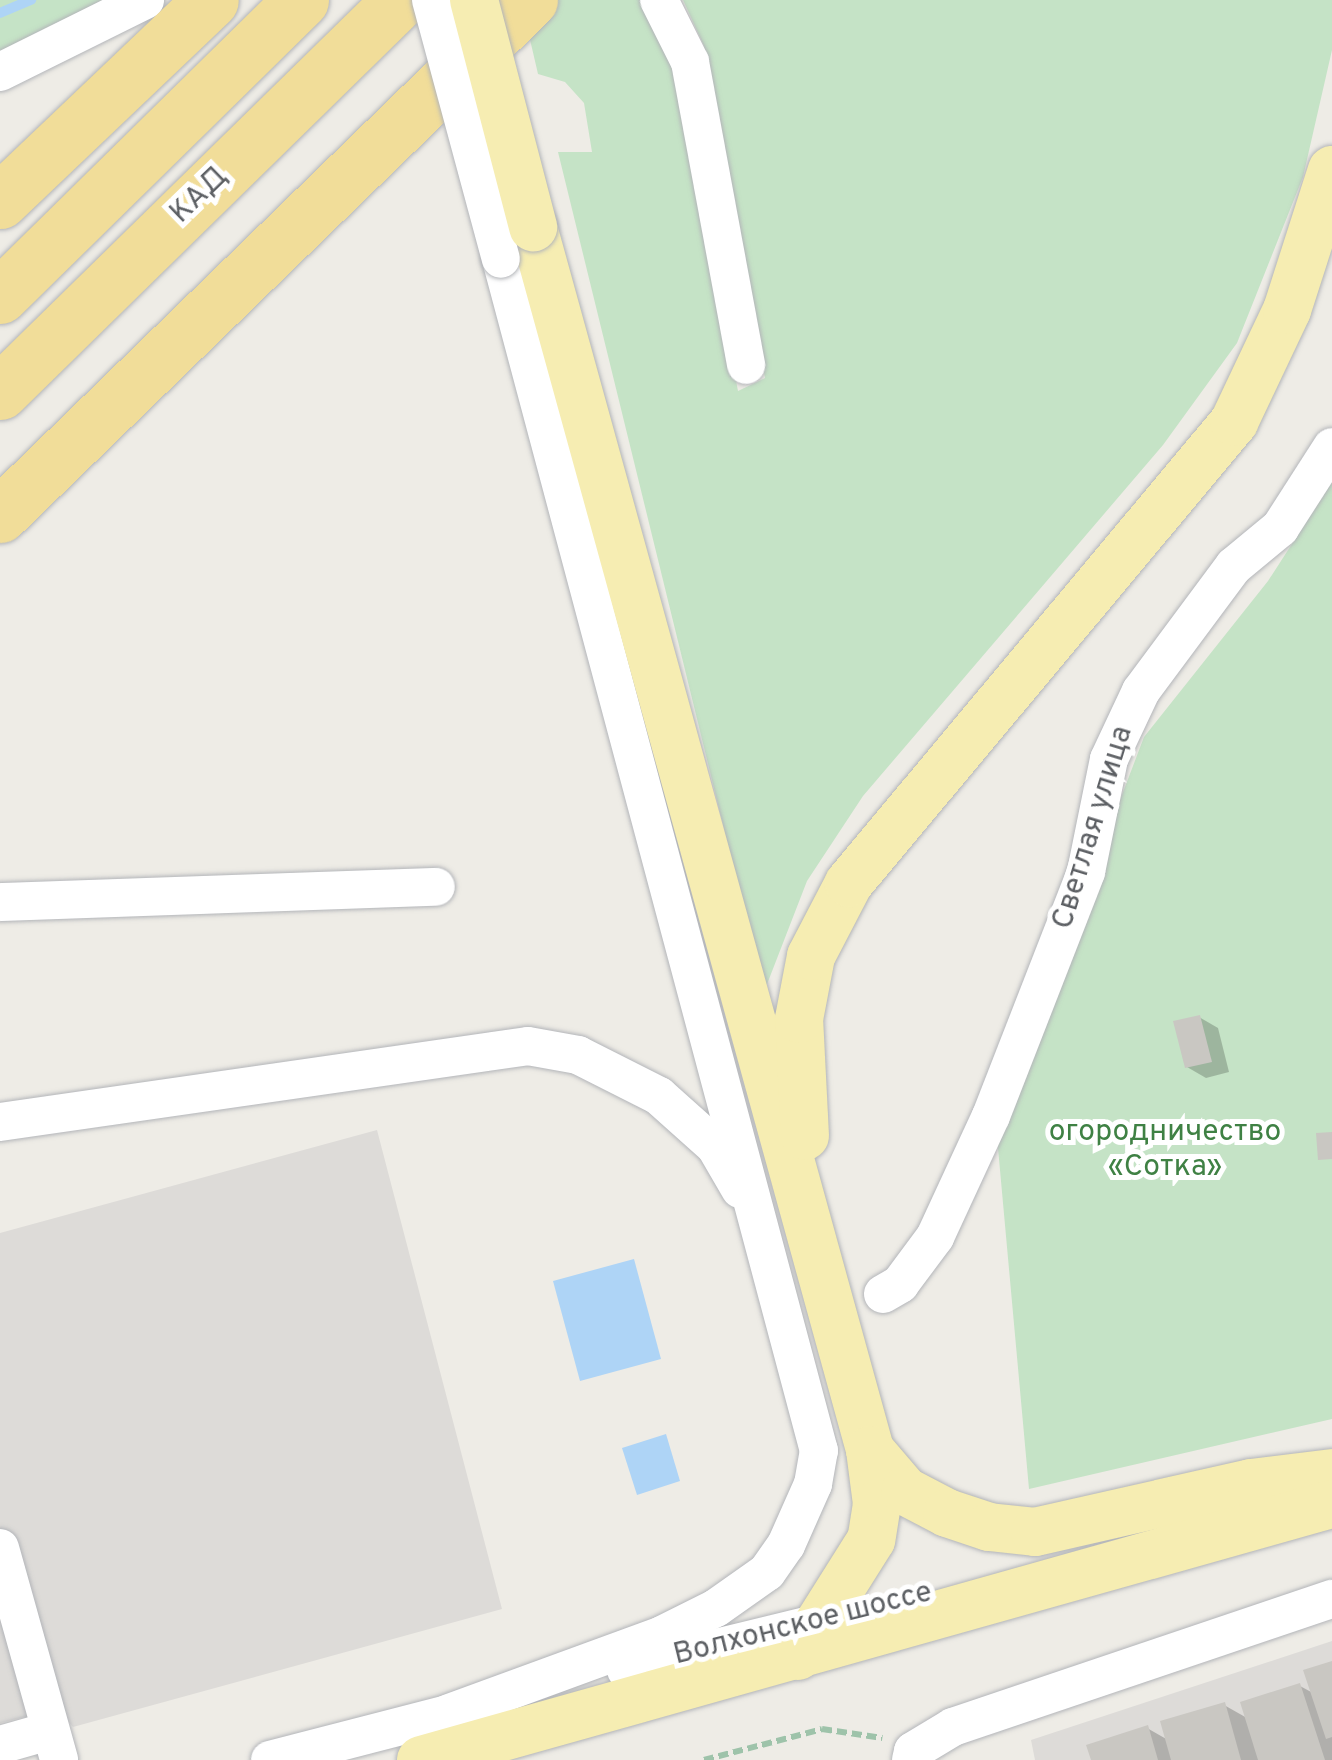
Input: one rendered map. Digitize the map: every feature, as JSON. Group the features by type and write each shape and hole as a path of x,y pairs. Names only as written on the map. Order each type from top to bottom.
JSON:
{"highway":[{"path":"0,201 211,0"},
{"path":"0,296 301,0"},
{"name":"КАД","path":"0,392 400,0"},
{"path":"0,515 530,0"}],"main road":[{"path":"474,0 517,243 870,1450 876,1504 871,1540 810,1640"},
{"path":"820,1279 799,1097 799,1019 811,956 848,883 1234,422 1287,310 1332,170"},
{"path":"870,1450 905,1491 947,1513 989,1528 1035,1532 1251,1483 1332,1474"},
{"name":"Волхонское шоссе","path":"421,1760 810,1640 1332,1504"}],"street":[{"path":"431,0 517,243 819,1452 813,1484 786,1545 768,1572 716,1608 662,1635 450,1713"},
{"path":"660,0 690,62 746,365"},
{"path":"0,72 124,2"},
{"name":"Светлая улица","path":"884,1294 900,1284 935,1238 991,1116 1086,872 1109,759 1141,691 1234,566 1280,528 1332,447"},
{"path":"0,902 436,887"},
{"path":"0,1122 528,1046 578,1054 658,1096 715,1146 764,1230"},
{"name":"Волхонское шоссе","path":"270,1760 450,1713 810,1640 1253,1504 1332,1474"},
{"path":"0,1548 54,1746 0,1744"},
{"path":"911,1760 913,1751 954,1727 1332,1599"}],"path":[{"path":"704,1760 822,1729 864,1731"}],"shaded area":[{"path":"377,1130 502,1609 73,1727 57,1709 0,1723 0,1233"},
{"path":"1332,1641 1332,1760 1035,1760 1031,1740"}],"green space":[{"path":"0,0 122,0 0,52"},
{"path":"544,0 645,0 676,68 738,391 765,378 704,46 683,0 1332,0 1332,50 1303,177 1237,343 1163,445 863,796 807,881 764,992 558,152 592,152 584,103 565,82 538,74 525,18"},
{"name":"огородничество «Сотка»","path":"1332,482 1332,1419 1029,1489 996,1126 1144,737 1268,581"}],"water":[{"path":"634,1259 661,1359 580,1381 553,1281"},
{"path":"666,1434 680,1481 637,1495 622,1448"}],"building":[{"path":"1200,1015 1212,1062 1185,1068 1173,1021"},
{"path":"1332,1132 1332,1159 1318,1160 1316,1133"},
{"path":"1332,1661 1332,1737 1326,1739 1303,1670"},
{"path":"1300,1683 1325,1760 1258,1760 1240,1702"},
{"path":"1225,1702 1241,1760 1171,1760 1160,1721"},
{"path":"1148,1725 1158,1760 1091,1760 1086,1745"}],"waterway":[{"path":"0,13 31,0"}]}
